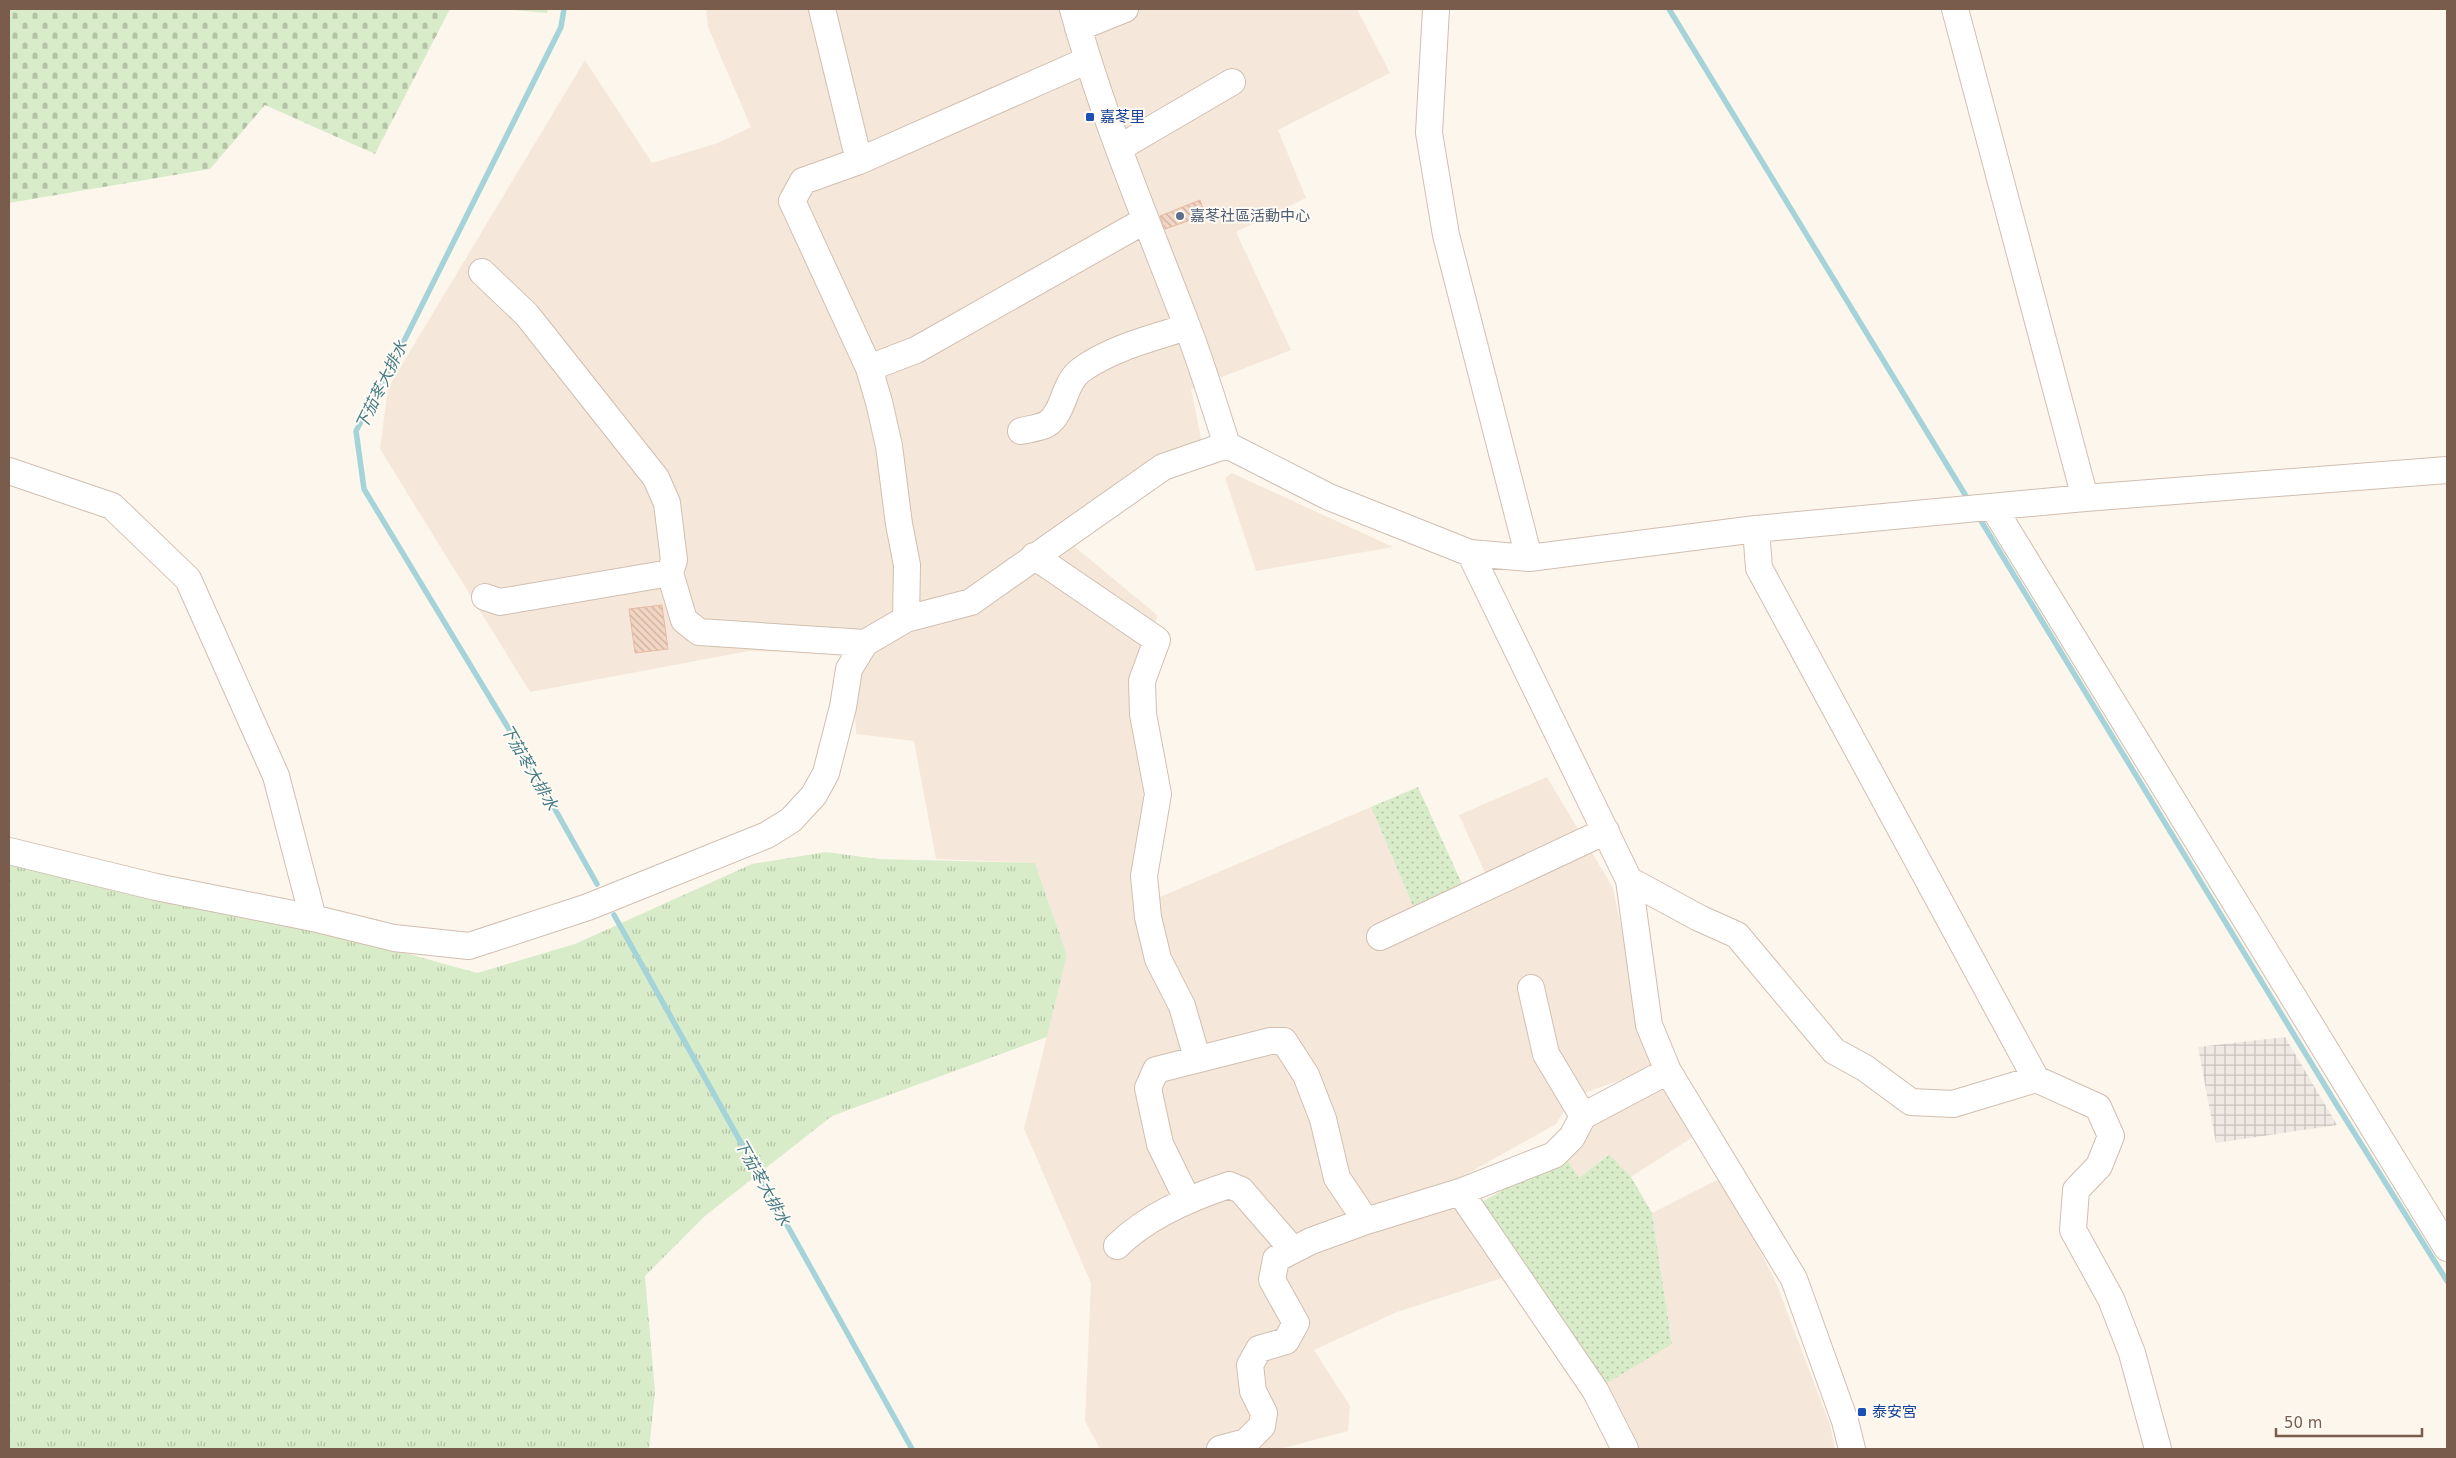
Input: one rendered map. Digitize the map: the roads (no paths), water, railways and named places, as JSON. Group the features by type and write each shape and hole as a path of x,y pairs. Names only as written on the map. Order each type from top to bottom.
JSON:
{"street":[{"path":"822,9 859,161"},
{"path":"1125,9 1076,18 1088,60 1144,221 1187,327 1227,444 1329,497 1470,553 1529,558 1756,529 2085,498 2447,470"},
{"path":"1436,9 1429,133 1446,235 1529,558"},
{"path":"1955,9 2085,498"},
{"path":"906,619 907,565 898,524 889,446 879,402 869,368 792,201 803,181 859,161 1088,60"},
{"path":"1119,148 1232,82"},
{"path":"869,368 916,350 1144,221"},
{"path":"482,272 527,315 656,478 668,503 674,560 670,573 684,620 699,632 865,643"},
{"path":"1021,431 1047,424 1058,411 1067,384 1080,370 1125,347 1187,327"},
{"path":"9,851 156,887 314,918 394,938 470,946 588,907 767,835 791,820 814,794 826,773 843,707 849,669 865,643 906,619 971,602 1162,466 1227,444"},
{"path":"9,471 112,506 188,579 276,776 314,918"},
{"path":"1993,507 2447,1248"},
{"path":"1756,529 1759,568 2036,1080 2098,1106 2111,1136 2099,1166 2076,1190 2073,1230 2110,1299 2132,1353 2158,1449"},
{"path":"1470,553 1629,880 1650,1025 1668,1072 1794,1279 1845,1421 1852,1449"},
{"path":"1034,556 1157,640 1142,680 1143,714 1158,794 1144,876 1148,917 1158,959 1182,1006 1197,1058"},
{"path":"485,597 500,602 670,573"},
{"path":"1380,937 1606,831"},
{"path":"1629,880 1699,918 1737,935 1834,1051 1865,1068 1911,1102 1953,1104 2036,1080"},
{"path":"1531,988 1546,1054 1583,1116"},
{"path":"1187,1199 1160,1144 1148,1088 1156,1070 1197,1058 1270,1041 1284,1041 1306,1075 1323,1119 1337,1178 1366,1221"},
{"path":"1220,1449 1246,1442 1262,1426 1264,1413 1253,1391 1250,1365 1260,1349 1286,1341 1296,1322 1272,1280 1276,1259 1311,1241 1366,1221 1460,1192 1554,1155 1572,1137 1583,1116 1668,1072"},
{"path":"1117,1246 1153,1220 1187,1199 1229,1185 1241,1190 1293,1250"},
{"path":"1460,1192 1595,1390 1624,1449"}],"waterway":[{"name":"下茄苳大排水","path":"564,9 561,27 399,351 356,431 364,489 524,754 597,884"},
{"path":"1669,9 1969,501"},
{"path":"1978,516 2338,1107 2447,1281"},
{"name":"下茄苳大排水","path":"614,915 912,1449"}],"place":[{"name":"嘉苳里","path":"1090,117"},
{"name":"嘉苳社區活動中心","path":"1180,216"},
{"name":"泰安宮","path":"1862,1412"}]}
